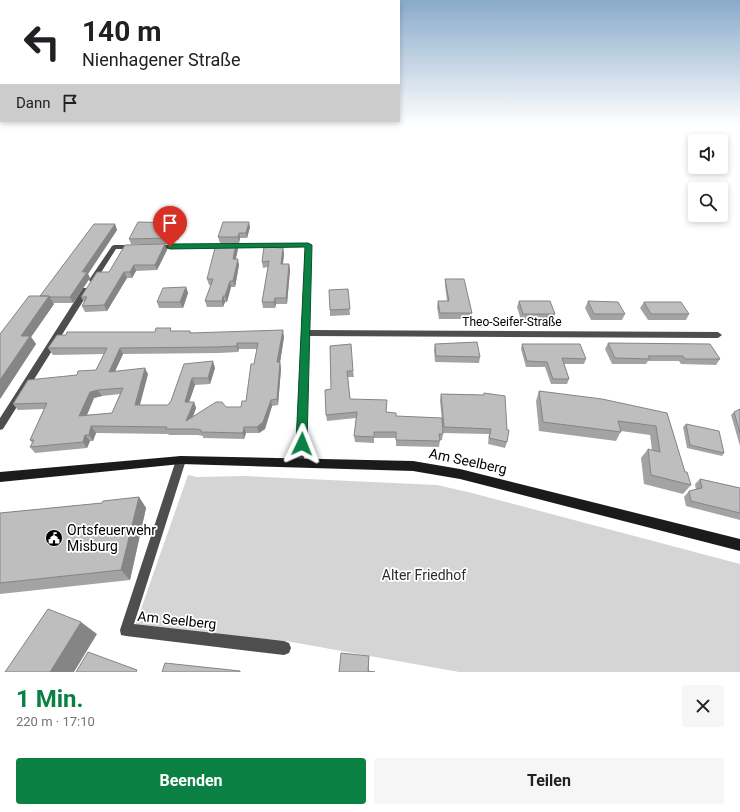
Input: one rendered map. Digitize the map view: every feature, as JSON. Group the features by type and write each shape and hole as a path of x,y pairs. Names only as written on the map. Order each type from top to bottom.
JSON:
{"street":[{"path":"0,426 114,247 308,245 302,444 299,462"},
{"name":"Theo-Seifer-Straße","path":"306,333 718,335"},
{"name":"Am Seelberg","path":"181,460 126,630 284,648"},
{"name":"Am Seelberg","path":"0,477 181,460 413,466 460,474 740,545"}],"green space":[{"name":"Alter Friedhof","path":"188,475 197,477 245,476 437,485 740,564 740,672 459,672 286,641 135,626"}],"building":[{"path":"138,222 182,223 176,234 170,234 168,238 129,239"},
{"path":"223,222 249,222 246,233 239,233 238,237 218,237"},
{"path":"94,224 115,224 82,272 87,272 70,297 40,296"},
{"path":"165,244 155,265 134,265 130,272 124,272 104,305 82,306 87,297 81,297 97,272 109,272 125,245"},
{"path":"216,244 236,244 233,259 238,259 233,281 230,281 222,301 205,301 213,279 207,279"},
{"path":"264,247 283,248 281,264 289,264 286,298 275,298 274,302 262,302 269,261 262,262"},
{"path":"445,279 464,279 472,313 440,313 438,301 449,301"},
{"path":"186,287 180,302 157,302 163,288"},
{"path":"348,289 350,309 330,310 329,290"},
{"path":"29,296 49,296 21,336 30,336 0,380 0,334"},
{"path":"519,301 550,301 555,314 523,314"},
{"path":"588,301 618,302 625,314 594,314"},
{"path":"644,302 681,302 689,314 651,314"},
{"path":"156,328 171,328 170,331 190,331 190,333 283,330 277,362 280,362 277,399 271,400 263,422 257,427 244,427 243,433 201,432 201,430 195,429 166,429 167,427 91,426 89,435 85,435 83,442 30,447 34,440 30,440 47,403 13,404 28,380 77,375 78,371 96,370 107,348 48,348 57,335 66,335 67,332 155,332","holes":["237,343 258,343 254,364 251,364 246,401 242,401 241,407 226,407 222,402 216,402 186,421 194,402 185,402 192,378 208,378 213,361 184,364 171,401 168,405 135,405 145,368 109,372 120,348 217,347 237,346","123,388 112,413 79,416 90,392"]},
{"path":"477,342 480,357 436,356 435,344"},
{"path":"608,343 710,344 720,359 685,359 683,356 648,356 650,359 615,358"},
{"path":"351,344 353,371 347,371 350,399 387,400 386,412 396,413 396,416 442,418 443,434 439,434 440,441 396,440 396,432 374,432 374,437 354,436 357,412 326,415 325,390 331,389 330,346"},
{"path":"522,344 580,344 586,359 562,358 569,379 553,379 547,362 527,361"},
{"path":"539,391 602,399 667,413 685,472 687,472 691,485 651,475 648,449 660,452 656,426 618,421 621,432 543,422"},
{"path":"484,393 505,396 507,430 509,430 507,442 489,438 491,429 444,427 441,394 484,395"},
{"path":"740,409 740,433 734,412"},
{"path":"686,424 719,431 724,453 690,445"},
{"path":"700,479 740,488 740,513 691,501 689,491 702,488"},
{"path":"139,497 121,570 0,583 0,513 102,503 103,501"},
{"path":"48,609 81,622 50,672 5,672"},
{"path":"88,652 137,670 136,672 76,672"},
{"path":"341,653 369,656 368,671 375,672 339,672"},
{"path":"165,663 240,671 240,672 162,672"}],"place":[{"name":"Ortsfeuerwehr Misburg","path":"54,538"}],"route":[{"path":"170,247 308,245 302,444"}]}
